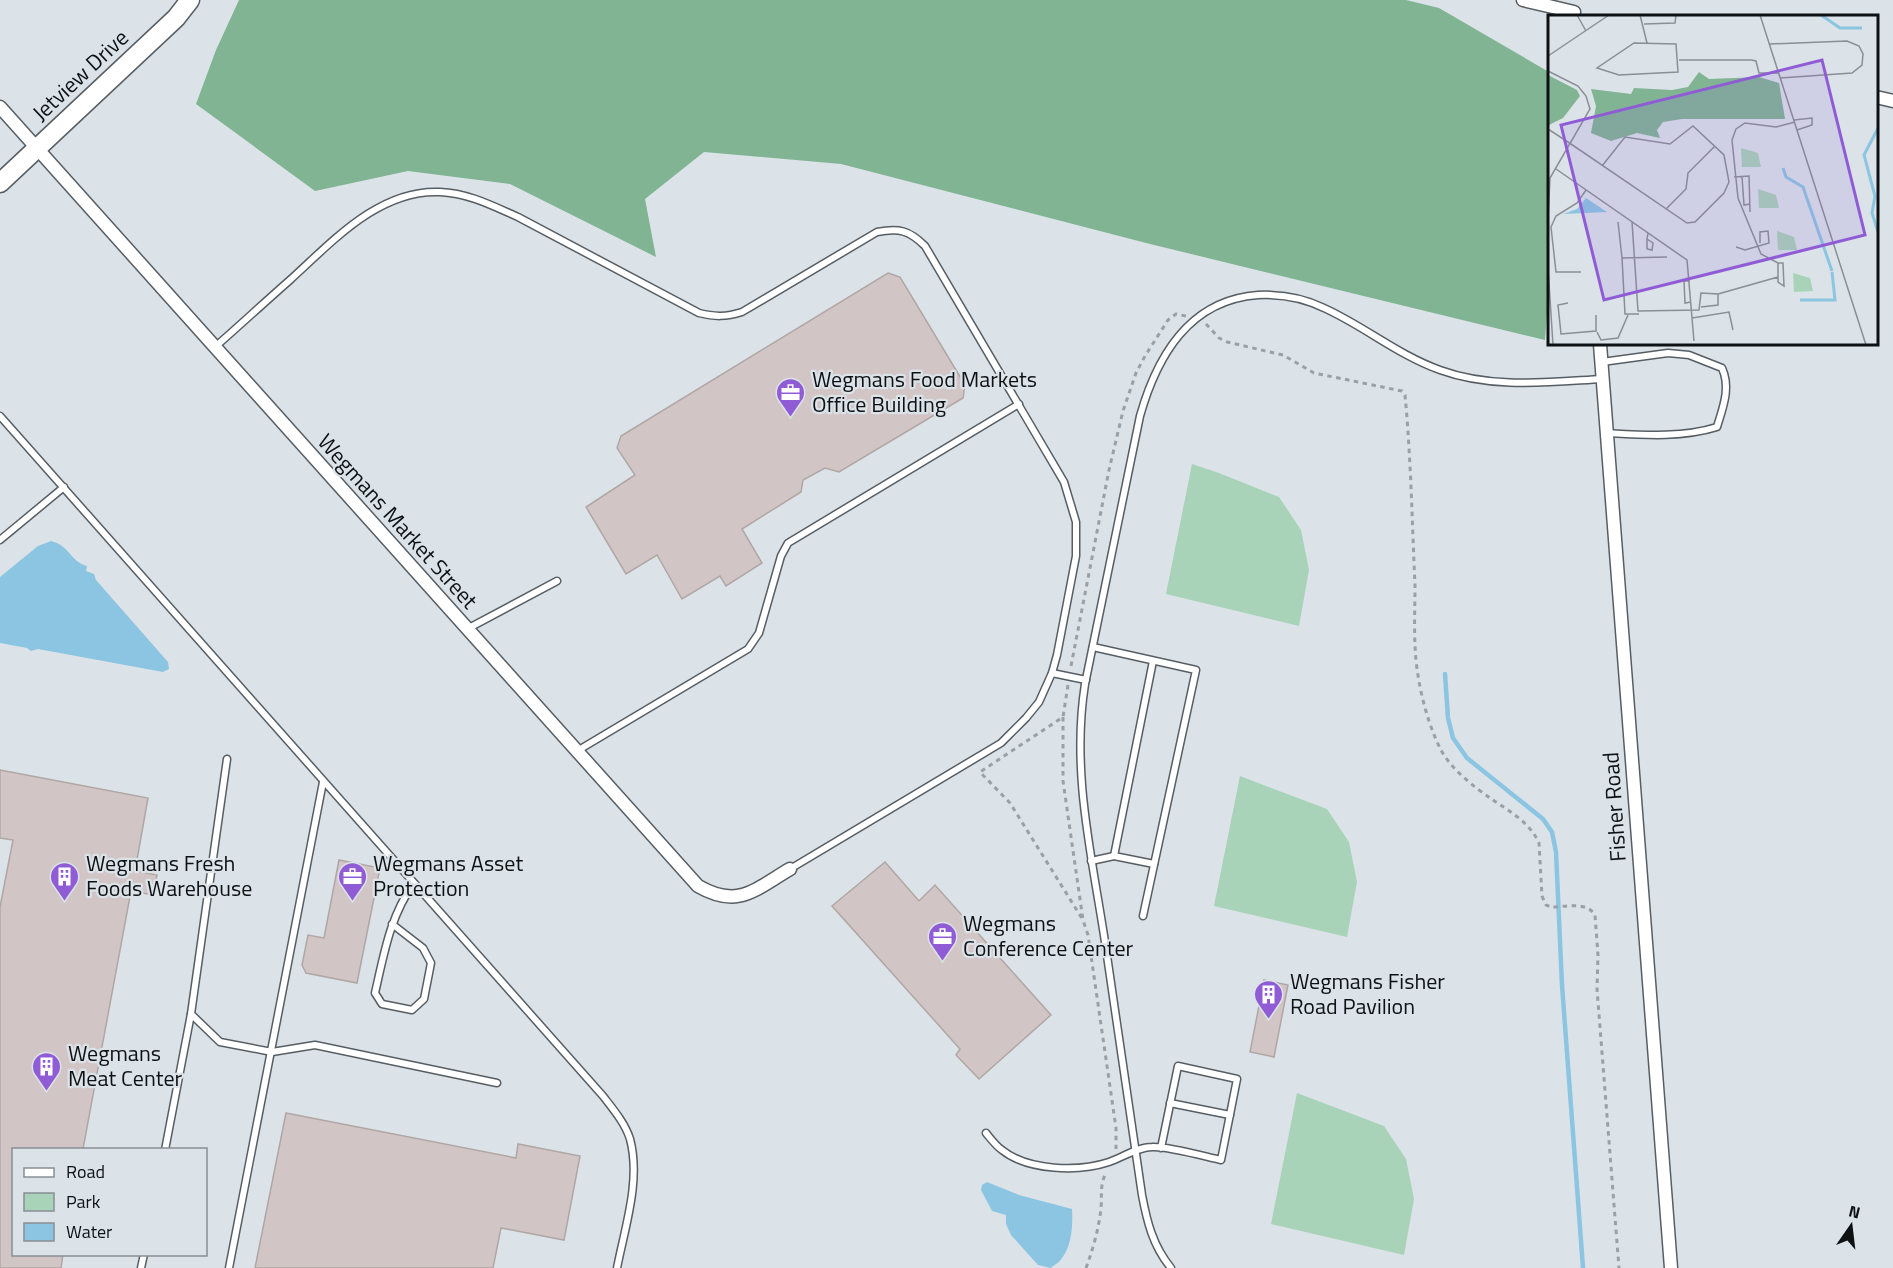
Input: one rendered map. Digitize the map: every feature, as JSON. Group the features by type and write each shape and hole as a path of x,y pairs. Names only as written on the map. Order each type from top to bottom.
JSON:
{"street":[{"name":"Jetview Drive","path":"0,183 176,18 190,0"},
{"path":"1523,0 1574,10"},
{"path":"1878,97 1893,101"},
{"name":"Wegmans Market Street","path":"0,107 698,886 713,895 733,898 752,892 790,869"},
{"name":"Fisher Road","path":"1600,345 1671,1268"}],"lane":[{"path":"215,347 362,217 399,199 421,193 454,193 518,217 699,313 713,317 727,317 742,312 877,232 903,231 914,236 925,246 1064,482 1076,522 1076,556 1057,655 1052,673 1038,702 1021,724 1001,743 790,869"},
{"path":"1171,1268 1161,1255 1147,1223 1091,861 1080,767 1081,713 1086,680 1140,416 1154,376 1177,338 1195,319 1211,308 1244,296 1278,295 1323,307 1406,356 1441,371 1467,378 1508,383 1602,379"},
{"path":"1601,362 1668,353 1689,355 1722,368 1728,380 1725,403 1717,427 1701,432 1647,435 1606,433"},
{"path":"577,751 748,649 759,633 781,556 788,543 1019,404"},
{"path":"0,416 621,1119 629,1138 634,1160 632,1190 617,1268"},
{"path":"0,540 64,488"},
{"path":"467,629 557,580"},
{"path":"1093,647 1196,670 1143,916"},
{"path":"1114,856 1153,661"},
{"path":"1052,673 1086,680"},
{"path":"165,1148 191,1014 227,759"},
{"path":"229,1268 323,782"},
{"path":"1091,861 1114,856 1154,864"},
{"path":"392,924 423,948 431,963 424,999 412,1010 382,1004 375,993 392,924 404,897 414,883"},
{"path":"191,1014 220,1042 272,1052 315,1045 497,1083"},
{"path":"986,1133 1002,1150 1047,1167 1072,1169 1111,1161 1152,1146 1161,1148 1221,1160 1237,1078 1178,1066 1161,1148"},
{"path":"1170,1103 1230,1115"}],"path":[{"path":"1086,1268 1094,1244 1102,1181 1116,1149 1116,1128 1063,781 1063,717 1109,470 1129,393 1145,356 1172,316 1176,314 1209,326 1219,338 1227,342 1283,355 1314,374 1402,391 1405,394 1414,572 1415,645 1420,689 1438,744 1449,760 1477,787 1513,813 1536,836 1540,850 1544,902 1551,907 1584,906 1592,910 1594,915 1598,955 1597,989 1618,1268"},
{"path":"1063,717 980,772 1010,803 1083,920"}],"green space":[{"path":"239,0 1406,0 1439,8 1548,71 1548,300 1545,340 1150,244 841,164 704,152 645,199 656,257 510,184 408,171 315,191 196,104 216,50"},
{"path":"1192,464 1279,497 1301,530 1309,570 1299,626 1166,594"},
{"path":"1240,776 1327,809 1349,842 1357,882 1347,937 1214,906"},
{"path":"1297,1093 1384,1126 1406,1159 1414,1199 1404,1255 1271,1224"}],"water":[{"path":"51,541 62,546 77,561 87,566 86,571 94,574 96,580 168,662 169,669 163,672 38,649 31,651 27,648 0,643 0,577 38,546"},
{"path":"987,1182 1019,1195 1072,1209 1070,1241 1061,1259 1051,1268 1038,1265 1011,1235 1006,1224 1006,1215 992,1211 981,1190 982,1185"}],"building":[{"name":"Wegmans Food Markets Office Building","path":"888,273 900,277 965,385 963,398 839,472 825,468 803,480 801,492 742,529 762,563 726,586 720,576 682,599 657,555 626,574 586,507 635,475 617,448 621,436"},
{"name":"Wegmans Fresh Foods Warehouse","path":"0,770 148,798 135,871 157,875 153,895 131,891 83,1148 12,1148 12,1256 63,1256 61,1268 0,1268 0,907 13,840 0,838"},
{"name":"Wegmans Asset Protection","path":"339,860 380,868 357,983 306,973 302,965 308,935 324,938"},
{"name":"Wegmans Conference Center","path":"885,862 919,901 935,885 1051,1015 979,1079 956,1055 960,1049 832,906"},
{"name":"Wegmans Fisher Road Pavilion","path":"1264,980 1288,985 1274,1057 1250,1052"},
{"path":"286,1113 516,1158 518,1144 580,1156 564,1240 501,1228 493,1268 255,1268"}],"waterway":[{"path":"1445,674 1448,718 1453,738 1467,758 1543,819 1552,832 1556,852 1562,985 1583,1268"}],"place":[{"name":"Wegmans Food Markets Office Building","path":"791,418"},
{"name":"Wegmans Fresh Foods Warehouse","path":"65,902"},
{"name":"Wegmans Asset Protection","path":"352,902"},
{"name":"Wegmans Conference Center","path":"942,962"},
{"name":"Wegmans Fisher Road Pavilion","path":"1269,1020"},
{"name":"Wegmans Meat Center","path":"47,1092"}]}
